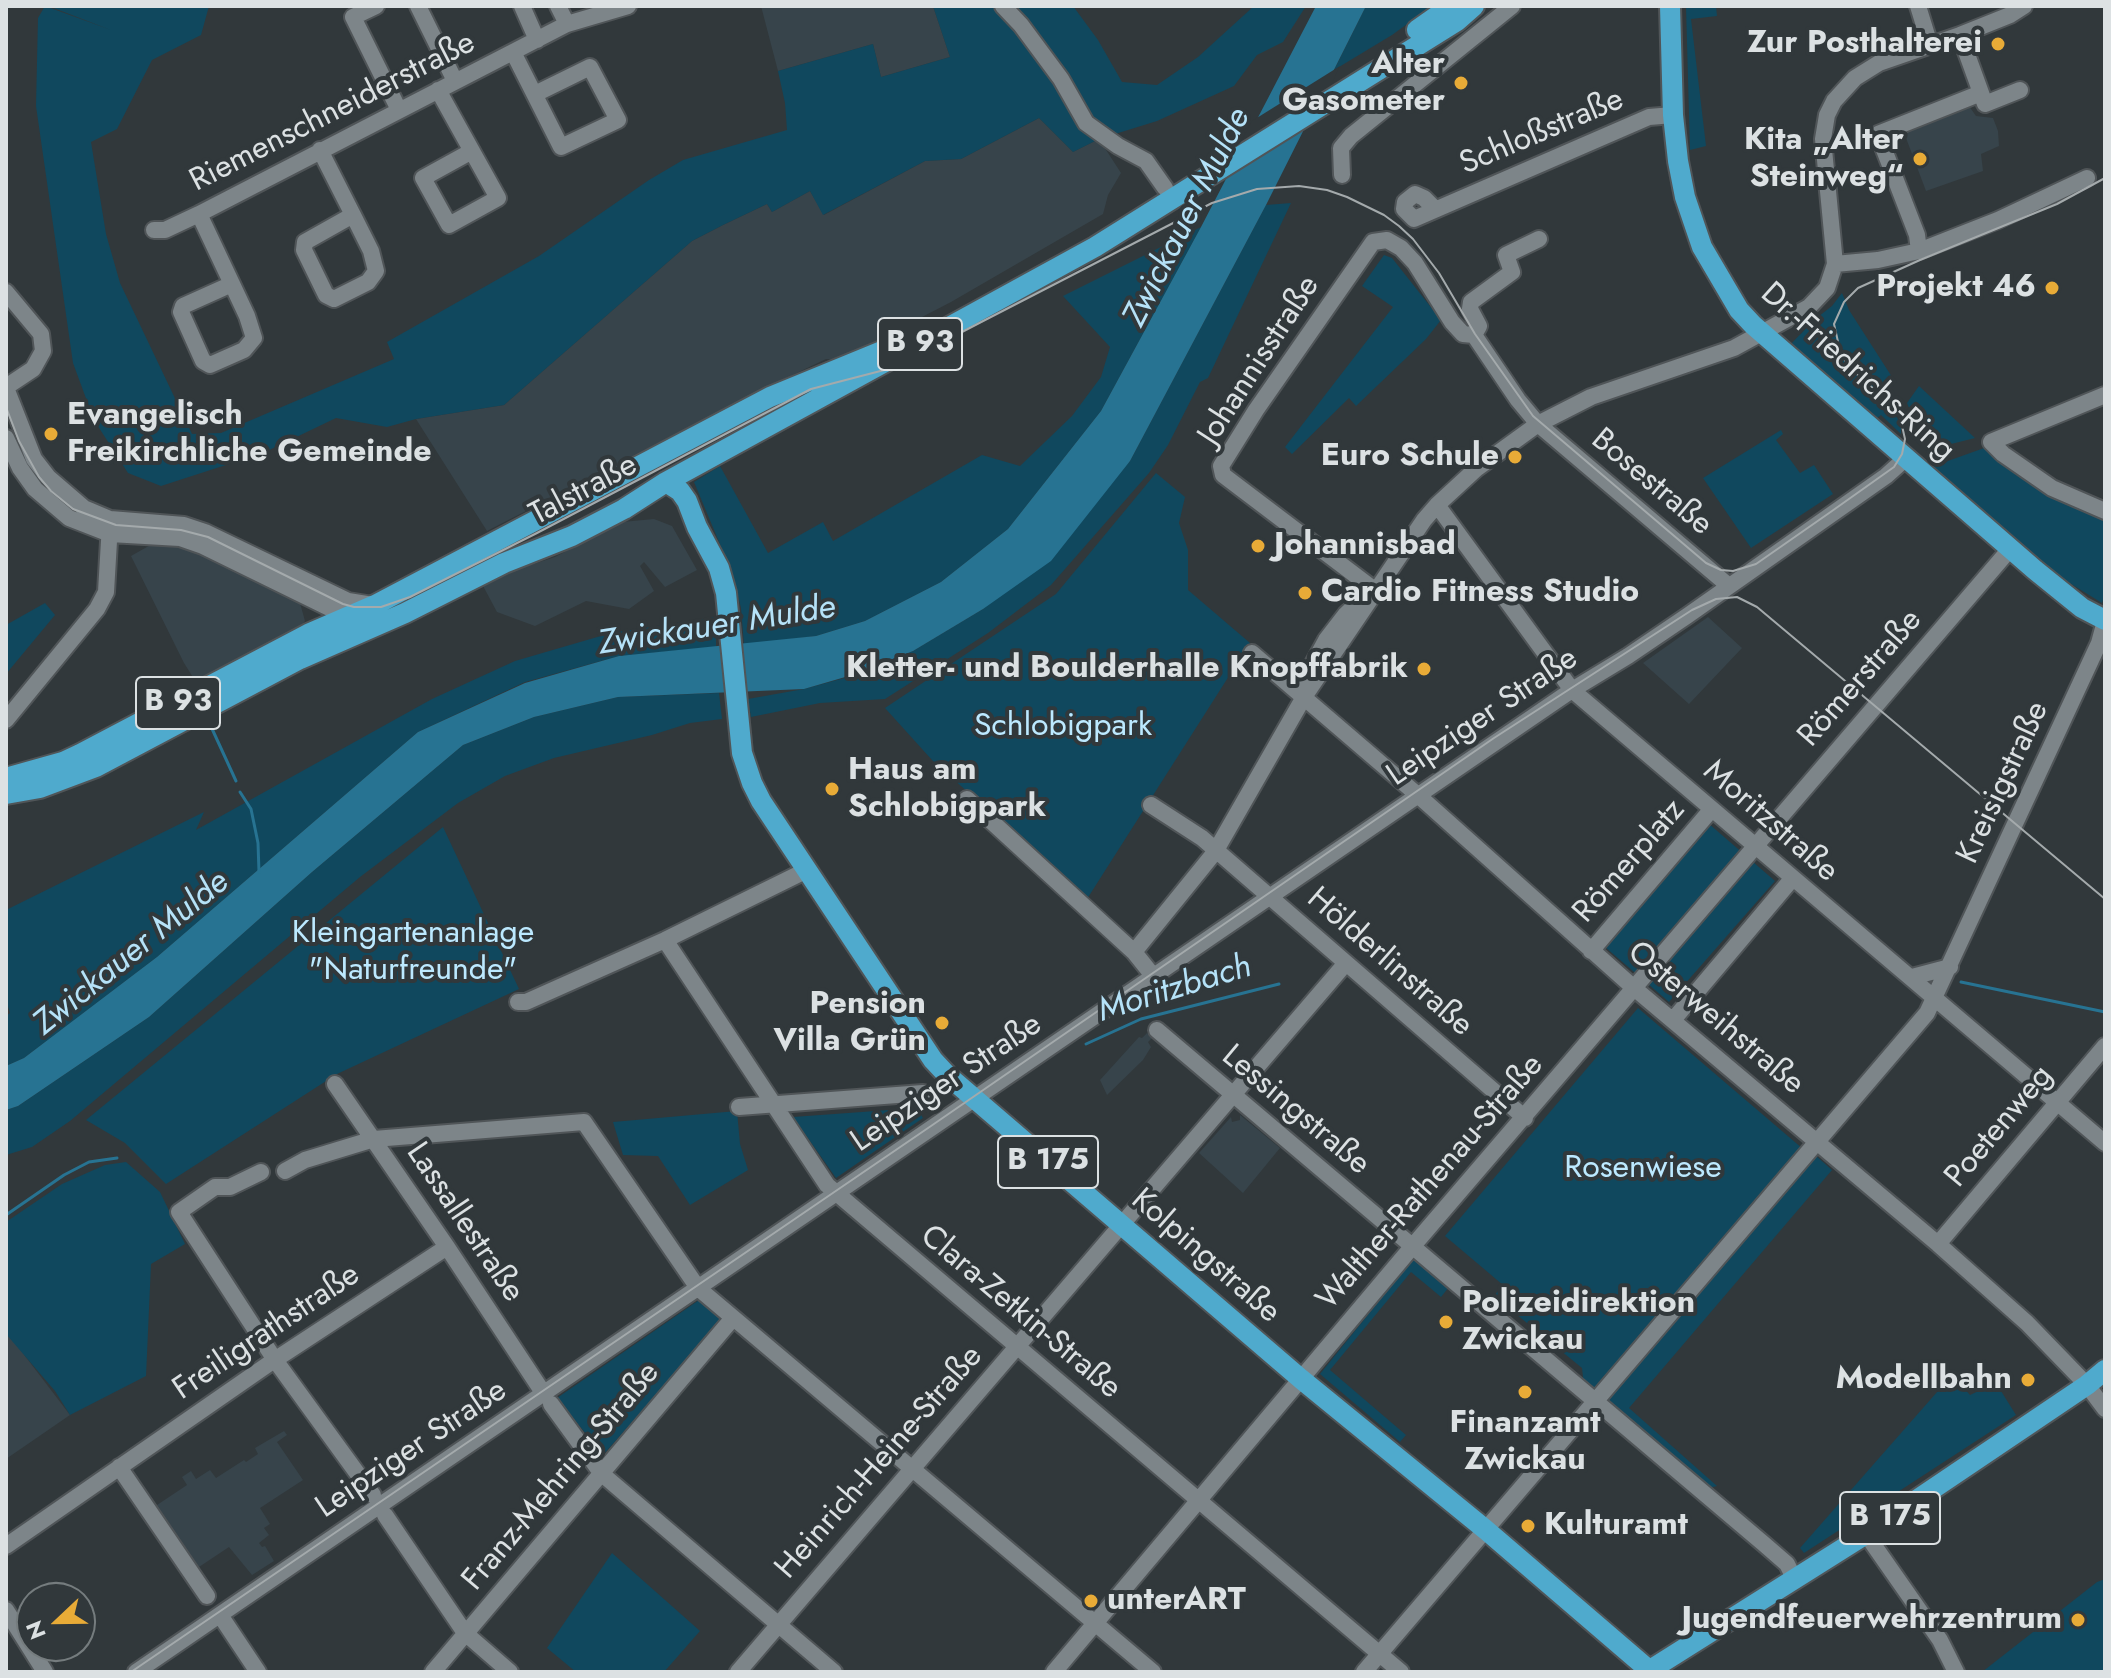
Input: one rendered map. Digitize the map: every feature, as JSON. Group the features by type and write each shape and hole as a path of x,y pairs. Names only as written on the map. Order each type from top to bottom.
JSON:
{"main road":[{"name":"B 93","path":"1167,193 1188,173 1451,6"},
{"name":"B 93","path":"1167,193 1379,69 1457,21 1474,6"},
{"name":"Dr.-Friedrichs-Ring","path":"1670,6 1673,115 1682,183 1702,247 1739,310 2010,549 2069,598 2105,620"},
{"name":"Talstraße","path":"6,794 40,788 96,767 300,659 360,616 653,458 770,397 881,351 1167,193"},
{"name":"Talstraße","path":"6,778 71,758 308,634 572,536 1095,247 1167,193"},
{"name":"B 175","path":"653,458 666,482"},
{"name":"Kolpingstraße","path":"666,482 684,496 719,568 729,610 741,749 752,783 933,1060 1115,1232 1486,1530 1648,1671"},
{"name":"B 175","path":"1648,1671 1866,1534 2105,1370"}],"street":[{"path":"376,6 353,17 399,110"},
{"path":"418,6 455,81"},
{"path":"522,6 537,40"},
{"path":"558,6 567,24"},
{"name":"Riemenschneiderstraße","path":"154,230 165,230 199,214 567,24 628,6"},
{"path":"1003,6 1061,79 1086,123 1146,161 1167,193"},
{"path":"1342,175 1341,148 1351,136 1512,6"},
{"path":"1918,6 1930,45"},
{"path":"1134,952 1215,852 1304,697 1437,505 1476,469 1538,424 1591,397 1734,348 1800,314 1820,298 1835,264 1823,139 1827,115 1834,101 1855,78 1879,63 1960,35 2013,9"},
{"path":"1960,35 1985,104 2020,90"},
{"path":"513,52 561,147 618,120 590,67 535,94"},
{"path":"438,90 472,151 498,198 449,225 423,178 472,151"},
{"path":"1919,251 1917,235 1878,134 1981,93"},
{"name":"Schloßstraße","path":"1434,208 1649,117 1673,115"},
{"path":"320,150 353,215 371,251 376,271 368,282 334,299 326,295 304,250 305,242 353,215"},
{"path":"1835,264 1878,260 1919,251 1998,220 2087,178"},
{"path":"199,214 232,284 247,316 254,338 244,350 210,365 203,361 181,312 183,306 232,284"},
{"path":"1474,335 1479,326 1470,309 1471,302 1512,272 1506,255 1539,239"},
{"name":"Johannisstraße","path":"1376,591 1223,475 1221,466 1256,410 1373,242 1387,240 1401,248 1415,263 1452,322 1463,334 1474,335"},
{"path":"6,292 41,334 43,351 33,369 6,387 34,459 48,477 84,508 128,537 156,536 191,542 311,599 360,616"},
{"name":"Bosestraße","path":"1474,335 1538,424 1729,586"},
{"path":"2105,395 1991,442 2052,488 2105,511"},
{"path":"6,438 20,468 35,489 69,518 110,526 184,525 205,532 360,616"},
{"name":"Leipziger Straße","path":"136,1672 547,1399 698,1288 1572,690 1628,656 1893,471 1906,458"},
{"name":"Moritzstraße","path":"1437,505 1572,690 2105,1143"},
{"path":"6,720 97,609 106,592 110,526"},
{"name":"Römerstraße","path":"1754,846 2010,549"},
{"path":"308,634 315,623 311,599"},
{"name":"Kreisigstraße","path":"1364,1672 1918,1024 1936,997 1950,967 2099,643 2105,620"},
{"name":"Osterweihstraße","path":"1252,653 1591,951 1938,1244 2027,1323 2087,1385 2105,1409"},
{"path":"967,799 1134,952 1154,977"},
{"name":"Hölderlinstraße","path":"1151,805 1202,838 1525,1118"},
{"name":"Römerplatz","path":"1591,951 1711,810"},
{"path":"1634,988 1754,846"},
{"path":"518,1002 526,1002 665,940 807,870"},
{"path":"1673,1020 1792,879"},
{"name":"Clara-Zetkin-Straße","path":"665,940 827,1185 1401,1672"},
{"name":"Heinrich-Heine-Straße","path":"738,1672 1346,963"},
{"path":"1912,977 1950,967"},
{"name":"Walther-Rathenau-Straße","path":"1054,1672 1634,988"},
{"name":"Lessingstraße","path":"1157,1030 1787,1564 1795,1580"},
{"name":"Poetenweg","path":"1938,1244 2105,1046"},
{"name":"Lassallestraße","path":"335,1084 547,1399 602,1474 834,1672"},
{"path":"739,1107 923,1093"},
{"path":"285,1171 305,1160 374,1139 584,1122 698,1288 1153,1672"},
{"path":"261,1172 230,1187 215,1187 179,1212 275,1360 373,1495"},
{"name":"Freiligrathstraße","path":"6,1546 275,1360 447,1247"},
{"name":"Franz-Mehring-Straße","path":"433,1672 733,1318"},
{"path":"119,1467 207,1596"},
{"path":"385,1515 465,1633 510,1672"},
{"path":"1866,1534 1940,1640 1956,1672"},
{"path":"6,1610 45,1672"},
{"path":"220,1615 258,1672"}],"shaded area":[{"path":"761,6 933,6 950,57 881,77 873,44 778,71"},
{"path":"1316,6 1366,6 1266,205 1130,461 1051,561 983,609 913,651 859,673 804,689 618,697 534,717 463,745 312,872 149,1017 18,1106 6,1110 6,1066 24,1058 157,957 418,732 525,683 619,656 816,636 865,621 941,582 1008,529 1101,411"},
{"path":"1969,106 1976,116 1993,118 1999,146 1981,154 1983,171 1926,191 1903,130"},
{"path":"1039,118 1073,152 1099,139 1121,173 1108,195 1103,214 951,302 839,360 826,359 747,397 487,531 416,419 504,405 692,241 723,225 767,204 772,212 810,191 824,215 925,161 961,159"},
{"path":"654,519 672,526 697,570 665,587 644,562 640,566 654,591 629,609 586,601 535,626 497,612 482,584 555,557 622,522"},
{"path":"154,543 180,543 300,603 305,621 298,630 196,682 131,556"},
{"path":"1708,617 1742,648 1689,704 1643,663"},
{"path":"1147,1033 1153,1037 1148,1042 1151,1047 1143,1060 1107,1095 1100,1080 1139,1037"},
{"path":"1240,1115 1280,1148 1243,1193 1199,1153 1231,1117 1232,1122 1240,1120"},
{"path":"9,1335 70,1415 6,1459 6,1336"},
{"path":"284,1431 287,1435 277,1442 303,1480 260,1508 270,1524 264,1528 269,1535 259,1543 265,1546 274,1561 252,1575 229,1547 196,1569 154,1507 187,1485 182,1477 191,1471 196,1479 210,1470 216,1478 258,1454 255,1448"}],"green space":[{"path":"45,6 111,30 51,7 209,6 201,35 152,60 117,129 91,142 106,234 120,283 192,434 221,433 394,359 387,342 539,256 683,160 787,130 778,71 873,44 881,77 950,57 933,6 1073,6 1098,40 1122,82 1157,85 1198,57 1254,6 1306,6 1283,42 1257,55 1234,86 1157,121 1099,139 1073,152 1039,118 961,159 925,161 823,215 810,191 772,212 767,204 723,225 692,241 504,405 416,419 387,427 336,418 263,453 161,486 128,473 94,420 73,363 36,106 38,18"},
{"path":"1366,6 1432,6 1392,35 1334,70"},
{"path":"1686,6 1716,6 1717,16 1691,19 1706,146 1690,150"},
{"path":"1291,203 1208,378 1200,382 1168,445 1149,473 1051,585 988,633 885,699 820,703 751,717 748,699 804,689 859,674 913,651 983,609 1130,461 1266,205"},
{"path":"1201,227 1101,411 1008,529 941,582 865,621 816,636 744,645 741,608 732,573 694,482 720,466 768,553 823,522 833,541 982,455 1020,466 1072,416 1101,377 1110,347 1063,296"},
{"path":"1384,255 1392,258 1441,320 1426,339 1356,406 1349,398 1292,454 1285,447 1393,307 1362,286"},
{"path":"1842,293 1849,310 1892,377 1886,400 1901,424 1901,434 1881,415 1876,419 1789,346"},
{"path":"1919,386 1975,438 1927,450 1907,403"},
{"path":"1781,430 1783,434 1776,440 1800,473 1814,465 1833,494 1751,548 1703,478"},
{"path":"1987,447 2049,494 2105,519 2105,594 2102,603 2037,563 1931,467"},
{"name":"Schlobigpark","path":"1156,473 1185,497 1179,523 1188,550 1188,590 1250,643 1087,899 932,760 885,708 1056,594"},
{"path":"45,603 55,615 6,674 6,625"},
{"path":"716,617 716,647 619,656 525,682 418,732 157,957 24,1058 6,1066 6,1016 10,1013 6,1000 6,910 204,812 196,830 432,699 515,661 611,633"},
{"path":"719,693 722,719 690,723 554,758 505,776 458,803 360,877 70,1121 32,1147 6,1155 6,1110 18,1106 149,1017 312,872 463,745 534,717 618,697"},
{"path":"1708,823 1775,881 1669,1002 1605,947"},
{"name":"Kleingartenanlage \"Naturfreunde\"","path":"443,827 519,989 337,1074 166,1184 125,1143 86,1120"},
{"name":"Rosenwiese","path":"1638,1008 1803,1149 1594,1393 1584,1386 1582,1368 1494,1296 1503,1285 1445,1236"},
{"path":"917,1108 923,1118 836,1178 793,1117"},
{"path":"737,1111 740,1144 748,1170 690,1205 658,1156 623,1155 613,1122"},
{"path":"1815,1155 1832,1170 1629,1408 1717,1486 1709,1488 1604,1400"},
{"path":"126,1162 160,1192 185,1244 151,1264 146,1376 70,1415 55,1391 6,1334 6,1222 62,1184 105,1165"},
{"path":"1414,1258 1449,1287 1441,1297 1411,1272 1330,1370 1406,1435 1400,1442 1320,1374"},
{"path":"702,1298 722,1320 603,1455 557,1398"},
{"path":"1952,1375 1970,1395 1996,1383 2016,1415 1804,1553 1800,1548"},
{"path":"612,1553 700,1631 664,1672 576,1672 547,1648"},
{"name":"Jugendfeuerwehrzentrum","path":"2105,1579 2105,1672 1982,1672 2097,1582"}],"pier":[{"path":"1340,66 1313,121 1223,178 1252,121"}],"waterway":[{"path":"208,720 236,781"},
{"path":"240,792 251,809 258,843 259,872"},
{"name":"Moritzbach","path":"1961,982 2105,1012"},
{"name":"Moritzbach","path":"1086,1044 1141,1019 1279,984"},
{"name":"Moritzbach","path":"6,1215 64,1175 89,1162 117,1158"}],"tram line":[{"path":"6,407 19,441 39,477 73,509 116,525 181,530 208,537 343,604 381,607 410,597 537,533 811,389 892,368 1212,203 1257,189 1299,186 1347,197 1399,226 1439,273 1475,334 1533,416 1706,563 1721,570 1733,571 1756,564 1894,467 1902,454 1905,439 1900,417 1890,403 1852,370 1841,355 1834,324 1844,302 1858,288 2057,204 2105,178"},
{"path":"131,1672 1494,738 1692,610 1716,599 1737,597 1757,607 2105,899"}],"place":[{"name":"Zur Posthalterei","path":"1998,44"},
{"name":"Alter Gasometer","path":"1461,83"},
{"name":"Kita „Alter Steinweg“","path":"1920,159"},
{"name":"Projekt 46","path":"2052,288"},
{"name":"Evangelisch Freikirchliche Gemeinde","path":"51,434"},
{"name":"Euro Schule","path":"1515,457"},
{"name":"Johannisbad","path":"1258,546"},
{"name":"Cardio Fitness Studio","path":"1305,593"},
{"name":"Kletter- und Boulderhalle Knopffabrik","path":"1424,669"},
{"name":"Haus am Schlobigpark","path":"832,789"},
{"name":"Pension Villa Grün","path":"942,1023"},
{"name":"Polizeidirektion Zwickau","path":"1446,1322"},
{"name":"Modellbahn","path":"2028,1380"},
{"name":"Finanzamt Zwickau","path":"1525,1392"},
{"name":"Kulturamt","path":"1528,1526"},
{"name":"unterART","path":"1091,1601"},
{"name":"Jugendfeuerwehrzentrum","path":"2078,1620"}],"water label":[{"name":"Zwickauer Mulde","path":"1188,218"},
{"name":"Zwickauer Mulde","path":"717,627"},
{"name":"Zwickauer Mulde","path":"132,954"}]}
